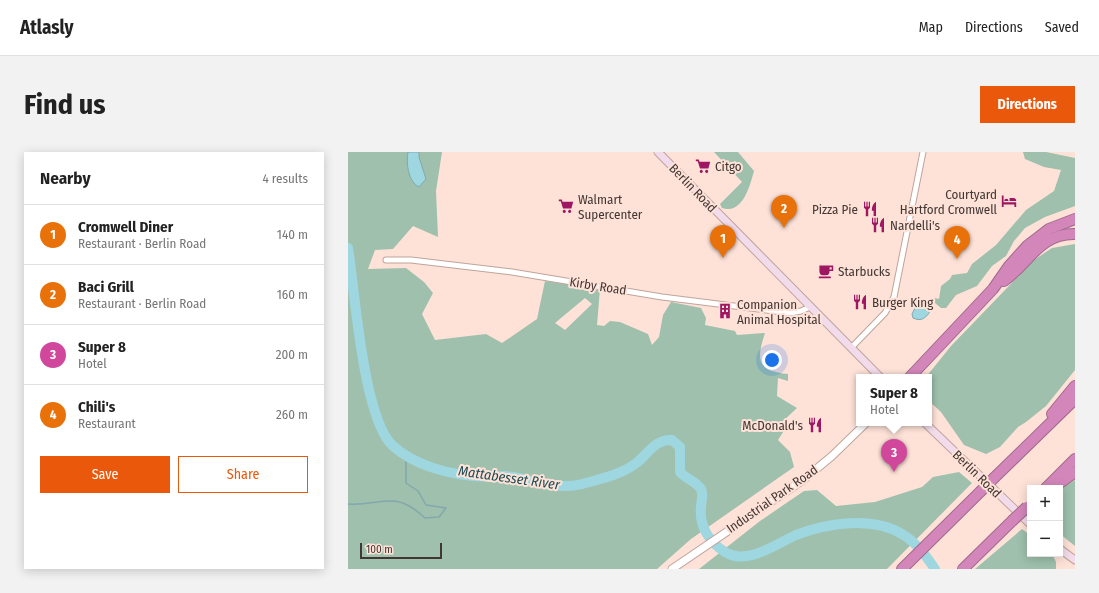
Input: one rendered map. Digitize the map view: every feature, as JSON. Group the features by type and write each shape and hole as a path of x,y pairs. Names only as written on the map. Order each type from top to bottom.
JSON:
{"highway":[{"path":"913,374 993,289 1009,266 1031,242 1055,226 1075,219"},
{"path":"993,289 1007,279 1043,243 1059,236 1075,234"},
{"path":"1027,446 1075,386"},
{"path":"902,569 1075,399"},
{"path":"1049,485 1075,459"},
{"path":"1057,485 1075,472"},
{"path":"964,569 1027,506"}],"main road":[{"name":"Berlin Road","path":"658,152 877,374"},
{"name":"Berlin Road","path":"929,426 1027,521"},
{"path":"1063,551 1075,560"}],"street":[{"path":"851,348 885,313 894,297 923,152"},
{"name":"Kirby Road","path":"386,260 411,260 512,272 662,297 790,313 801,311 810,307"},
{"name":"Industrial Park Road","path":"672,569 803,480 832,456 863,426"}],"green space":[{"path":"348,152 442,152 436,191 438,237 413,226 393,249 375,250 368,269 406,268 424,282 433,293 422,314 435,340 486,334 502,343 537,319 545,281 600,289 597,325 604,326 610,321 620,322 648,334 652,345 659,337 663,315 671,302 701,308 706,318 705,325 735,331 737,335 765,333 760,350 762,362 765,367 770,370 788,374 788,381 778,378 777,396 797,408 781,423 785,429 778,440 790,452 794,467 691,539 657,569 348,569","holes":["585,298 592,304 565,330 555,323"]},
{"path":"714,152 738,152 754,171 748,191 740,203 729,209 722,208 720,204 742,182"},
{"path":"1023,152 1046,152 1075,158 1075,206 1045,217 1025,228 1014,241 1006,256 992,266 977,286 956,295 946,308 941,308 935,303 935,298 939,299 941,286 950,279 952,275 967,273 972,264 996,245 1026,210 1054,191 1061,170 1044,167 1025,159"},
{"path":"1075,244 1075,370 1046,406 1018,427 1000,447 986,454 964,445 941,412 932,404 932,374 928,374 951,346 1034,260 1052,248"},
{"path":"959,472 972,483 887,569 699,569 760,521 804,491 817,490 836,506 875,502 922,487 933,477"},
{"path":"1075,480 1075,546 1063,536 1063,487"},
{"path":"1022,529 1027,533 1027,557 1054,557 1056,562 1056,569 975,569"}],"water":[{"path":"408,152 419,152 419,157 426,179 419,187 415,185 410,177 407,161"},
{"path":"916,306 929,307 931,310 924,318 919,320 913,318 912,314"}],"waterway":[{"name":"Mattabesset River","path":"348,248 357,322 367,383 374,410 383,432 393,446 401,453 442,471 464,475 515,477 552,485 572,486 623,471 635,464 660,442 672,440 680,447 680,472 696,484 702,491 701,514 703,527 714,543 725,552 734,556 743,557 761,552 796,535 821,527 849,523 863,523 890,528 907,537 924,554 935,569"},
{"path":"348,504 396,501 414,509 425,518 439,517 446,508 426,505 418,491 406,483 406,455"}],"place":[{"name":"Citgo","path":"703,166"},
{"name":"Courtyard Hartford Cromwell","path":"1009,201"},
{"name":"Walmart Supercenter","path":"566,206"},
{"name":"Pizza Pie","path":"870,209"},
{"name":"Nardelli's","path":"878,225"},
{"name":"Baci Grill","path":"784,228"},
{"name":"Cromwell Diner","path":"723,258"},
{"name":"Chili's","path":"957,259"},
{"name":"Starbucks","path":"826,271"},
{"name":"Burger King","path":"860,302"},
{"name":"Companion Animal Hospital","path":"725,311"},
{"name":"McDonald's","path":"815,425"},
{"name":"Super 8","path":"894,472"}]}
